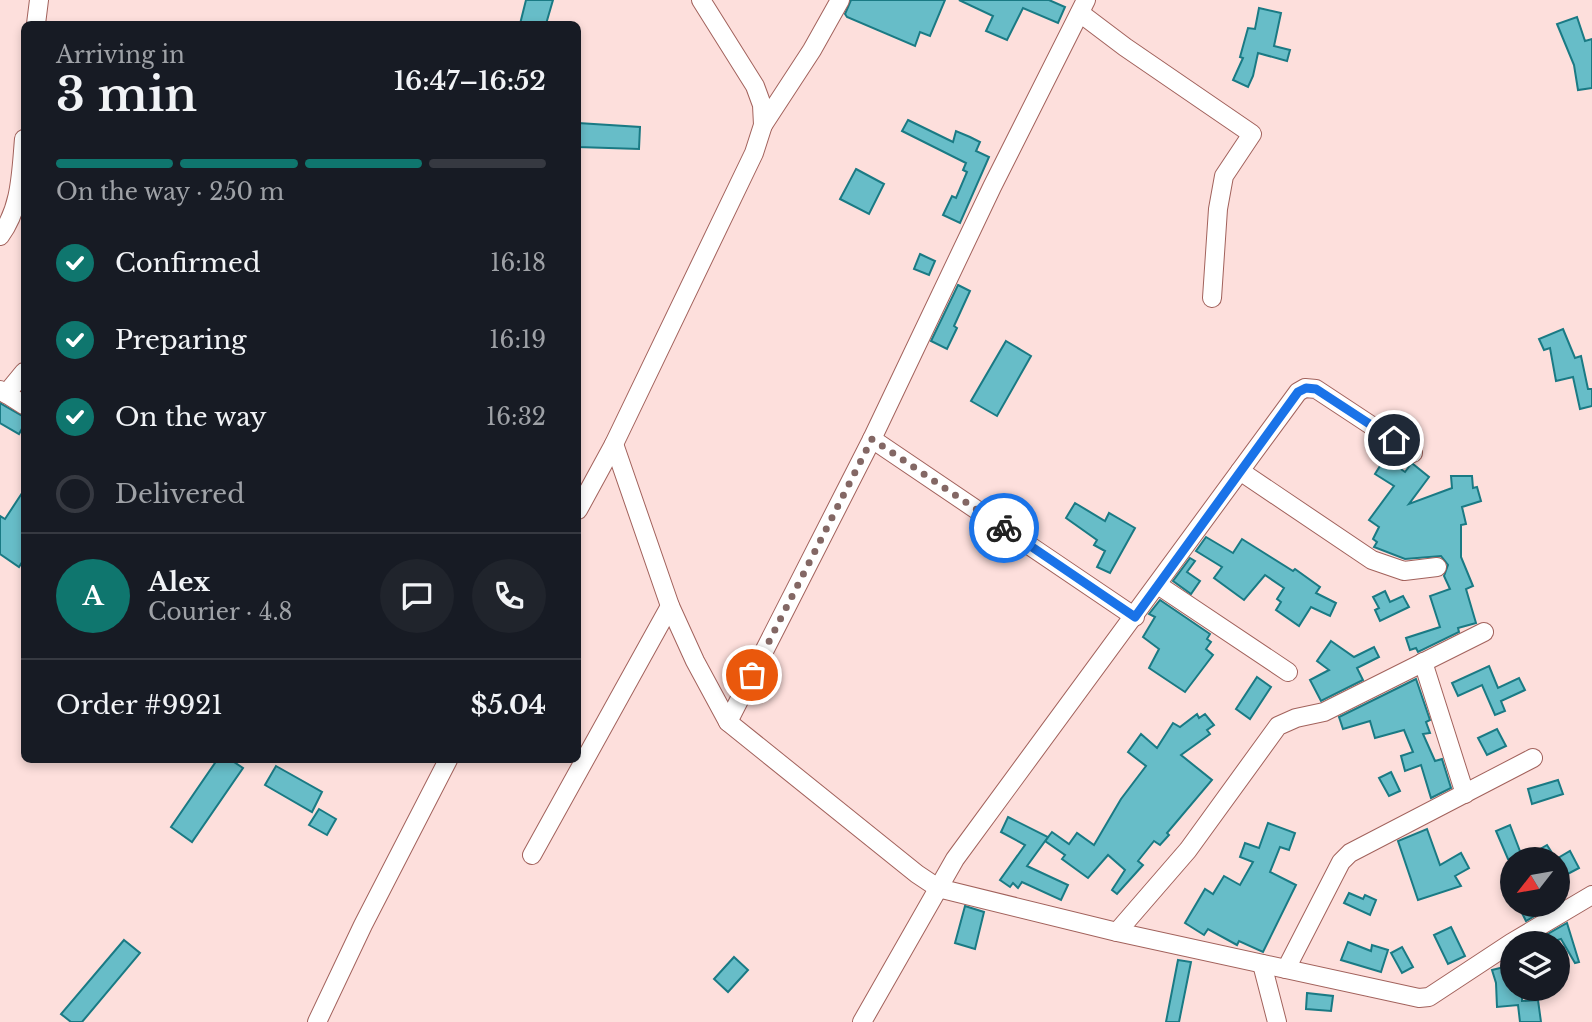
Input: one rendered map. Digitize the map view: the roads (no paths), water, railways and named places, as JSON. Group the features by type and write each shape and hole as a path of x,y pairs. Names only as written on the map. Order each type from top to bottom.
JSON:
{"street":[{"path":"36,21 39,0"},
{"path":"701,0 755,86 762,105 763,125"},
{"path":"581,504 614,444 754,153 763,125 813,50 840,0"},
{"path":"728,722 872,439 992,187 1083,6 1125,47 1252,134 1224,176 1218,209 1212,298"},
{"path":"0,236 9,224 18,200 21,170"},
{"path":"21,375 3,392 21,403"},
{"path":"862,1022 955,859 1293,398 1306,388 1316,389 1413,453"},
{"path":"872,439 1135,617"},
{"path":"614,444 670,606 695,661 728,722 938,888 1116,932 1419,998 1429,997 1511,943 1592,895"},
{"path":"1240,471 1372,560 1404,571 1437,568"},
{"path":"1158,585 1288,672"},
{"path":"532,855 670,606"},
{"path":"1116,932 1188,850 1278,726 1296,718 1324,712 1483,632"},
{"path":"1423,662 1465,794"},
{"path":"1286,969 1341,862 1350,853 1533,758"},
{"path":"317,1022 363,925 446,763"},
{"path":"1262,964 1276,1022"}]}
